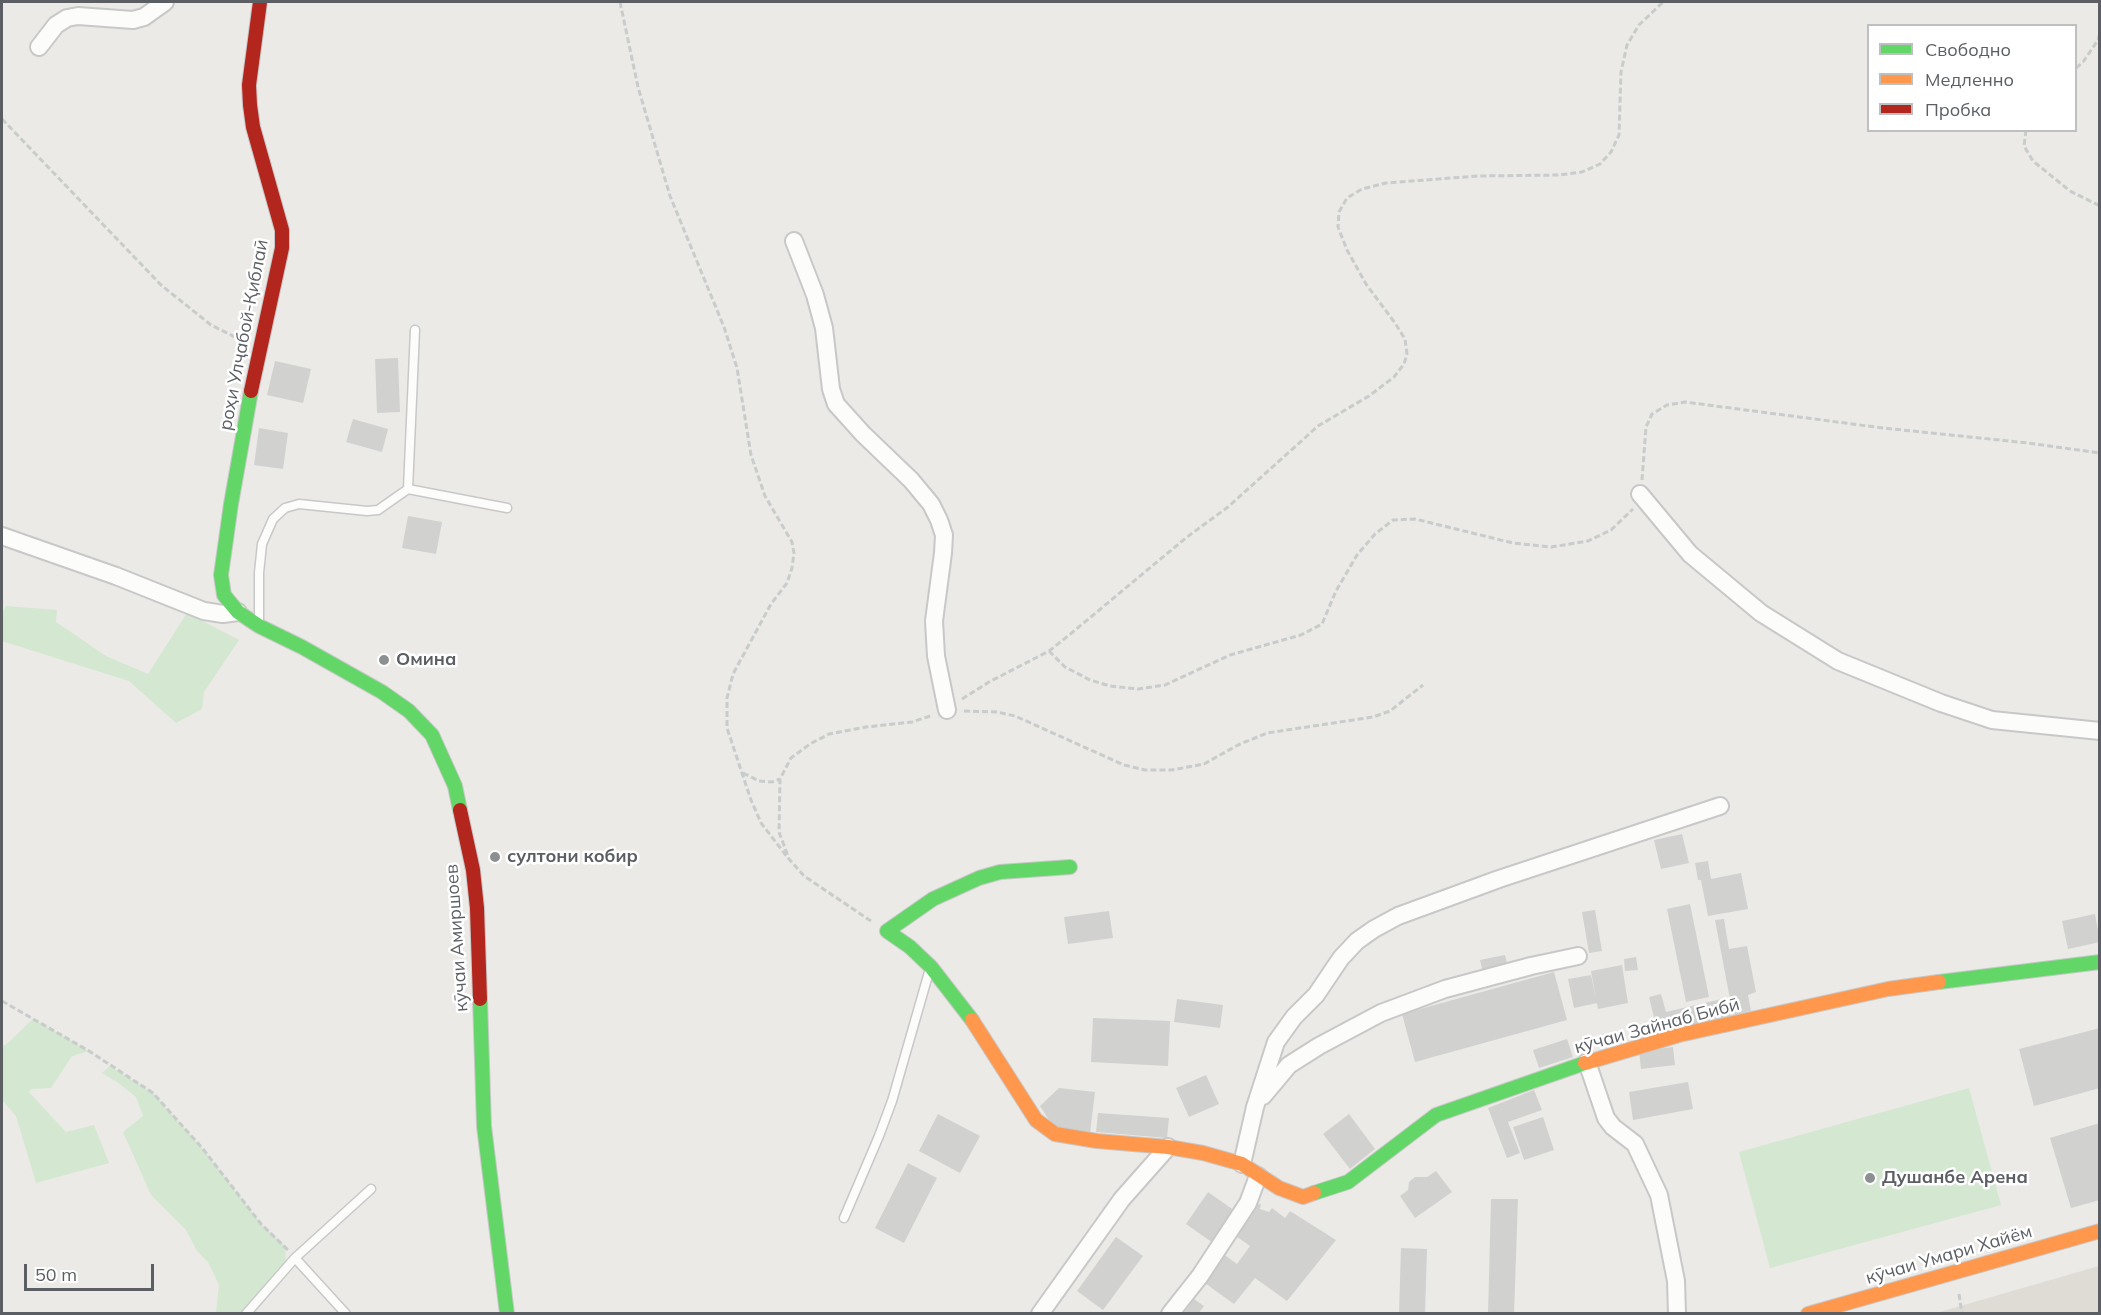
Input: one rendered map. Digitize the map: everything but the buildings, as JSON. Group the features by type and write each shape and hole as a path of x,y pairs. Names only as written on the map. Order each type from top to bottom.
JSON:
{"street":[{"path":"39,47 56,25 67,18 78,16 134,20 144,17 165,2"},
{"name":"роҳи Улҷабой-Қиблаӣ","path":"259,626 238,612 224,596 221,575 231,504 259,348 282,248 282,230 253,127 250,105 249,85 260,2"},
{"path":"794,241 815,295 824,328 828,372 836,404 863,434 911,480 931,504 944,535 934,621 936,656 947,710"},
{"path":"1640,494 1690,554 1761,613 1838,661 1941,703 1992,720 2100,731"},
{"path":"2,536 116,576 204,611 223,614 238,612"},
{"name":"кӯчаи Амиршоев","path":"259,626 312,653 409,711 432,735 455,786 473,870 477,908 484,1126 507,1314"},
{"path":"1070,867 1000,872 979,878 933,899 886,931 910,947 931,967 978,1028 1036,1120 1046,1129 1055,1134 1097,1141 1168,1147 1203,1153 1242,1164 1255,1107 1276,1042 1294,1017 1327,981 1341,958 1357,941 1398,916 1499,879 1720,806"},
{"path":"1255,1107 1289,1065 1381,1013 1445,989 1530,966 1578,956"},
{"name":"кӯчаи Зайнаб Бибӣ","path":"1242,1164 1258,1176 1293,1195 1303,1197 1348,1182 1436,1115 1587,1062 1679,1035 1888,989 2100,962"},
{"path":"1587,1062 1606,1118 1613,1127 1635,1144 1659,1195 1676,1281 1677,1314"},
{"path":"1040,1314 1122,1199 1168,1147"},
{"path":"1170,1314 1200,1276 1248,1203 1258,1176"},
{"name":"кӯчаи Умари Хайём","path":"1808,1314 2100,1232"}],"lane":[{"path":"408,489 416,330"},
{"path":"259,626 259,573 262,544 273,519 285,508 299,504 367,511 378,510 408,489 507,508"},
{"path":"844,1218 892,1101 931,967"},
{"path":"246,1314 295,1258 371,1189"},
{"path":"295,1258 346,1314"}],"path":[{"path":"620,2 638,87 670,196 724,327 737,368 752,455 765,496 792,542 794,553 787,583 771,604 733,674 727,698 727,728 760,823 804,876 886,931"},
{"path":"789,859 780,832 780,779 791,758 829,734 912,722 947,710 990,682 1049,651 1186,537 1228,507 1318,426 1395,377 1404,364 1407,354 1405,339 1366,284 1347,250 1338,227 1339,212 1347,198 1362,189 1386,183 1478,176 1560,175 1582,172 1600,164 1611,152 1619,135 1621,72 1627,45 1639,25 1663,2"},
{"path":"2077,67 2098,40 2100,33"},
{"path":"2,119 161,285 211,325 259,348"},
{"path":"2026,132 2024,146 2033,161 2070,191 2100,206"},
{"path":"1049,651 1065,667 1090,680 1110,686 1138,689 1165,685 1230,655 1301,635 1322,624 1336,591 1357,555 1375,534 1393,520 1415,519 1514,543 1551,547 1588,541 1611,530 1631,512 1640,494 1646,427 1652,414 1667,405 1685,402 1883,428 2028,442 2100,453"},
{"path":"947,710 997,712 1015,716 1124,765 1145,770 1172,770 1204,764 1267,733 1373,717 1390,711 1423,685"},
{"path":"741,772 759,781 772,782 780,779"},
{"path":"2,1001 89,1051 153,1093 203,1149 261,1224 295,1258"},
{"path":"1959,1294 1962,1314"}],"shaded area":[{"path":"2099,1266 2099,1313 1936,1313"}],"green space":[{"path":"6,606 57,610 56,622 106,656 148,674 187,613 239,640 204,692 202,709 176,723 129,681 2,641 2,613"},
{"path":"33,1019 89,1051 72,1056 51,1088 31,1089 29,1092 66,1132 94,1125 109,1163 36,1183 16,1116 2,1100 2,1047"},
{"path":"110,1066 153,1093 203,1149 261,1224 285,1246 286,1270 264,1288 240,1313 216,1313 219,1285 208,1262 197,1251 186,1230 151,1195 123,1132 143,1116 136,1097 102,1073"},
{"name":"Душанбе Арена","path":"1969,1088 2001,1205 1770,1268 1739,1152"}],"traffic: fast":[{"path":"251,391 221,575 224,595 238,612 259,626 302,647 382,692 409,711 432,735 455,786 460,810"},
{"path":"972,1020 931,967 910,947 887,931 933,899 979,878 1000,872 1070,867"},
{"path":"1939,982 2100,962"},
{"path":"480,999 484,1126 507,1314"},
{"path":"1314,1193 1348,1182 1436,1115 1585,1063"}],"traffic: slow":[{"path":"1585,1063 1679,1035 1888,989 1939,982"},
{"path":"972,1020 1036,1120 1055,1134 1203,1153 1242,1164 1279,1188 1303,1197 1314,1193"},
{"path":"1808,1314 2100,1231"}],"traffic: jam":[{"path":"251,391 282,248 282,230 253,127 250,105 249,85 260,2"},
{"path":"460,810 473,870 477,908 480,999"}],"place":[{"name":"Омина","path":"384,660"},
{"name":"султони кобир","path":"495,857"},
{"name":"Душанбе Арена","path":"1870,1178"}]}
